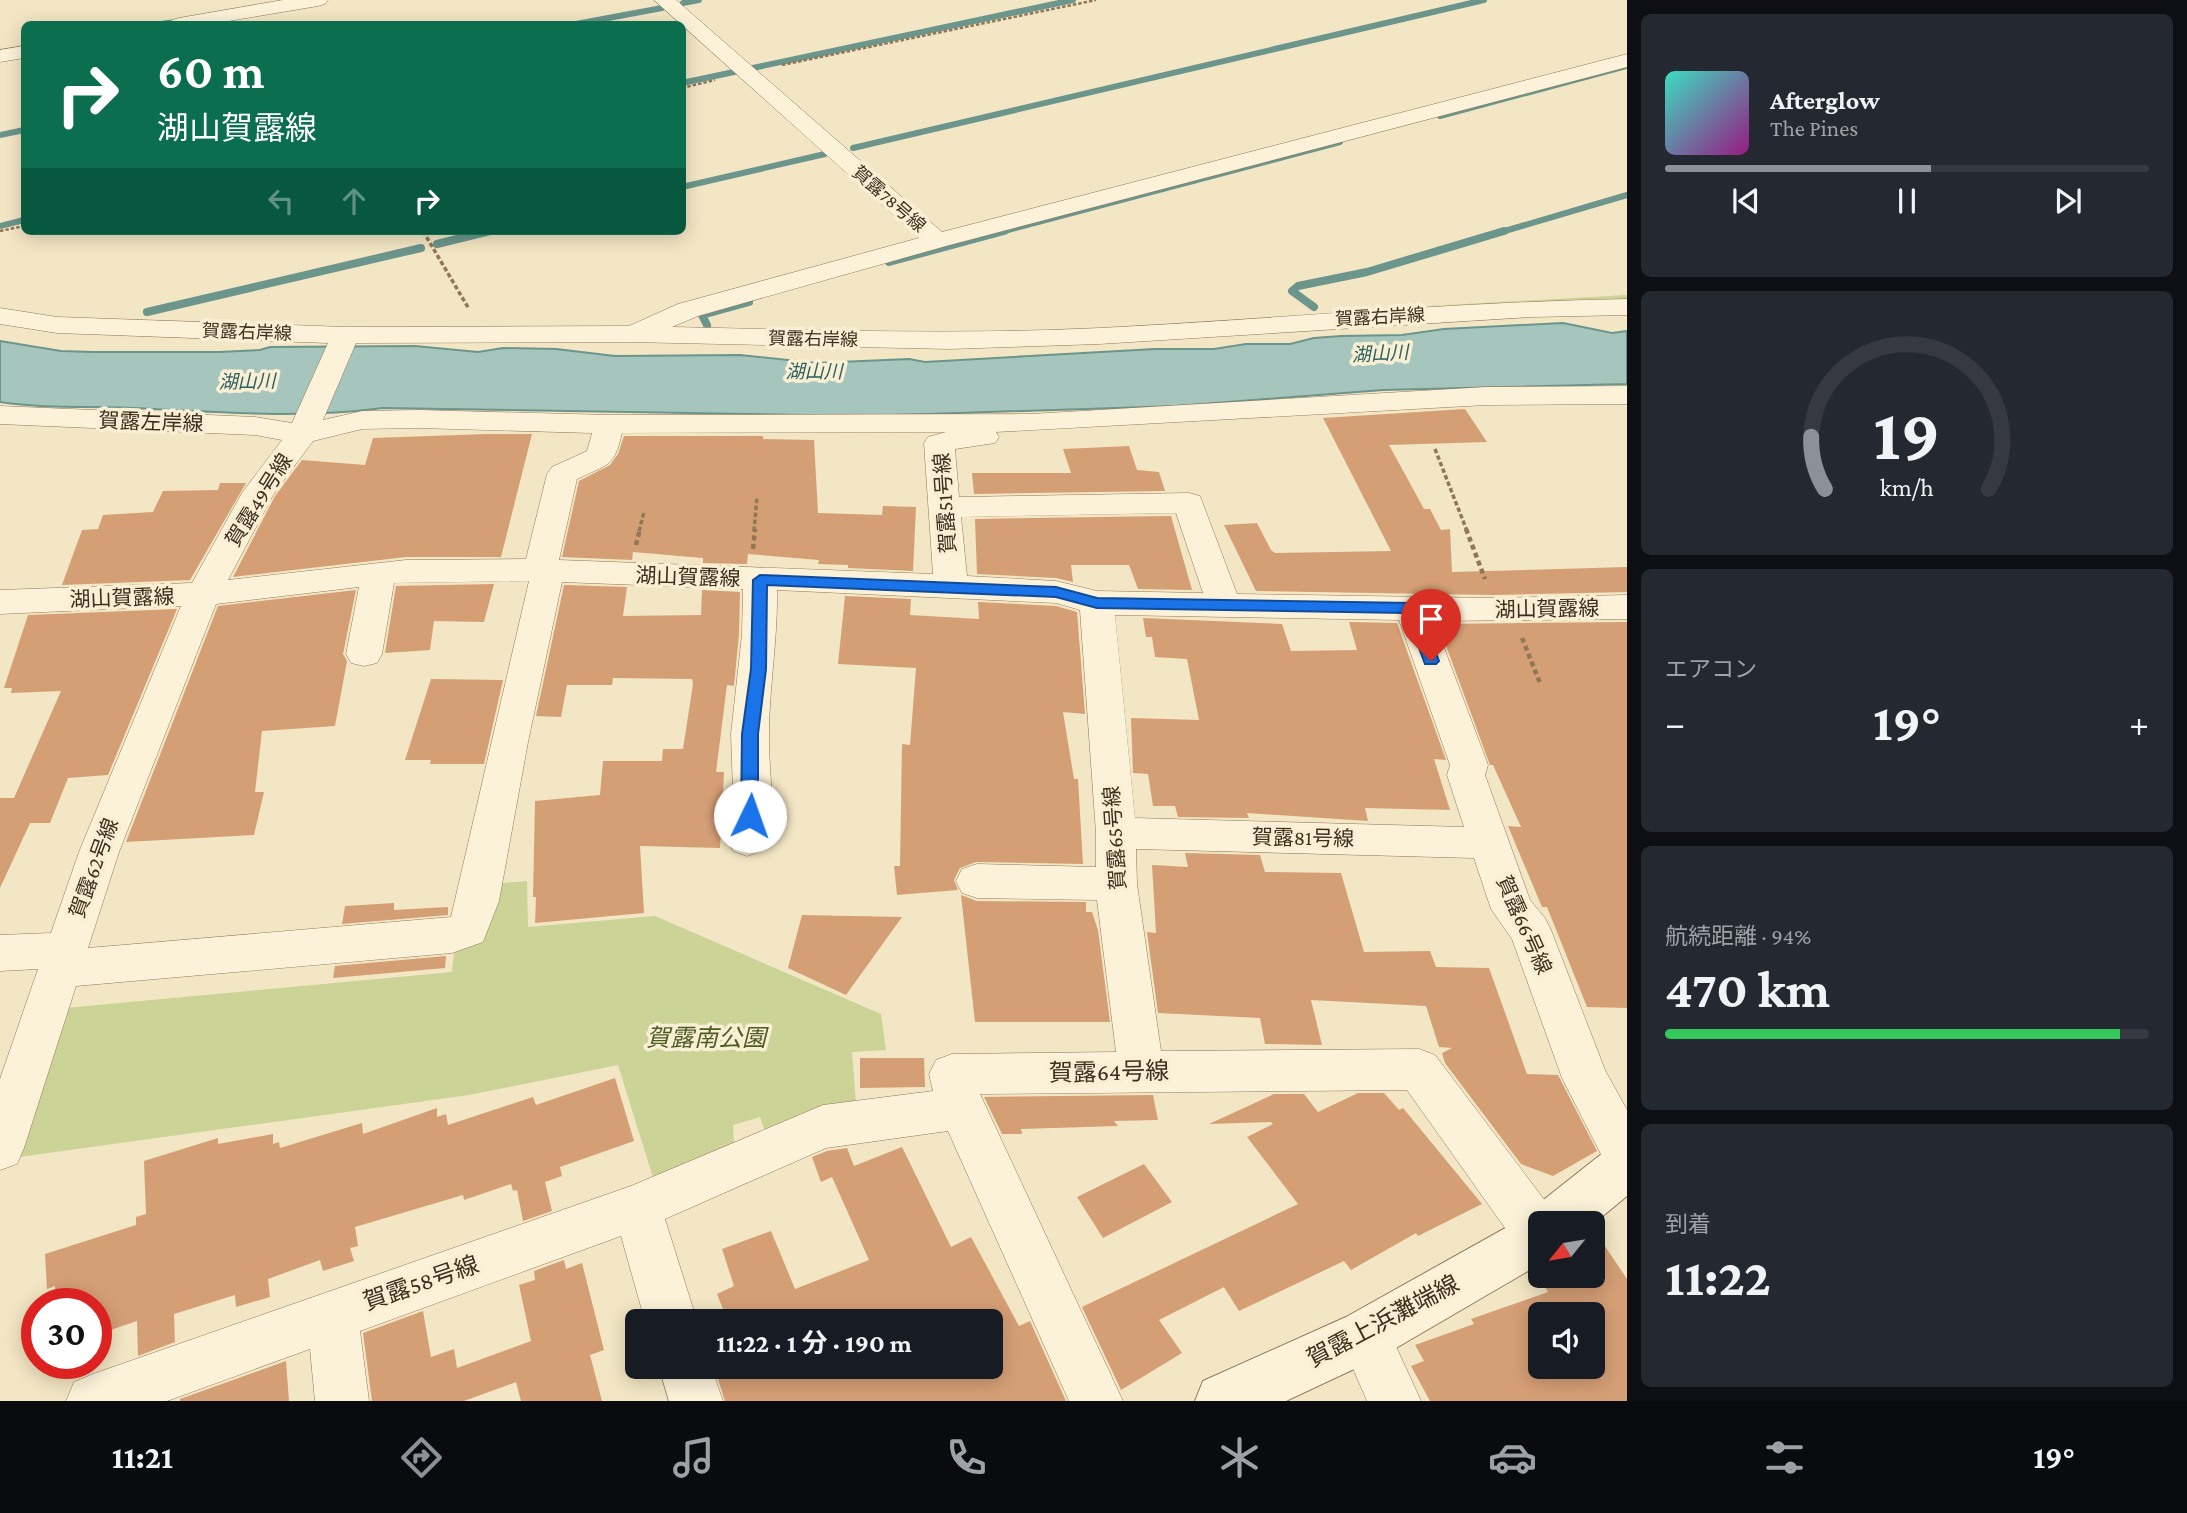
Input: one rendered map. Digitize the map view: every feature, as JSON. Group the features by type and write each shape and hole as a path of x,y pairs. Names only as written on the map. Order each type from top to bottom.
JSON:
{"street":[{"path":"196,21 318,0"},
{"name":"賀露78号線","path":"664,0 937,241"},
{"path":"0,56 21,52"},
{"path":"937,241 1627,60"},
{"name":"賀露78号線","path":"630,334 688,310 937,241"},
{"name":"賀露右岸線","path":"0,316 57,325 344,339 630,334 950,341 1099,336 1532,309 1627,307"},
{"name":"賀露49号線","path":"203,594 258,493 302,434 344,339"},
{"path":"302,434 362,420 609,424 1031,423 1486,396 1627,395"},
{"name":"賀露左岸線","path":"0,415 255,426 302,434"},
{"name":"賀露51号線","path":"951,586 939,443 961,438 1034,436 1031,423"},
{"path":"0,953 62,959 452,935 468,930 478,901 563,474 601,456 609,424"},
{"path":"944,507 1189,503 1224,605"},
{"name":"湖山賀露線","path":"0,603 203,594 406,571 544,571 1056,592 1097,603 1503,610 1627,607"},
{"path":"364,654 379,574"},
{"path":"747,840 752,791 750,734 759,669 756,580"},
{"name":"賀露62号線","path":"0,1148 62,959 121,795 203,594"},
{"name":"賀露65号線","path":"1097,603 1116,833 1116,884 1141,1072"},
{"name":"賀露66号線","path":"1412,608 1469,765 1466,775 1513,909 1530,930 1586,1078 1627,1156"},
{"name":"賀露81号線","path":"1116,833 1490,843"},
{"path":"977,881 1116,884"},
{"name":"賀露64号線","path":"1096,1401 961,1108 952,1074 1419,1069 1528,1219"},
{"name":"賀露58号線","path":"93,1401 637,1207 823,1127 961,1108"},
{"path":"1570,1211 1627,1165"},
{"path":"637,1207 667,1309"},
{"name":"賀露上浜灘端線","path":"1223,1401 1365,1336 1528,1242"},
{"path":"332,1314 342,1401"},
{"path":"1365,1336 1394,1401"},
{"path":"689,1379 696,1401"}],"path":[{"path":"686,87 1096,0"},
{"path":"0,231 21,227"},
{"path":"425,235 475,319 478,336"},
{"path":"1435,449 1503,610 1540,683"},
{"path":"756,580 757,497"}],"green space":[{"path":"1627,295 1627,302 1429,306"},
{"name":"賀露南公園","path":"527,881 528,927 655,916 881,1014 886,1050 852,1052 856,1104 765,1131 760,1117 733,1125 734,1143 655,1184 618,1065 469,1095 12,1158 66,1008 452,972 455,942 491,884"}],"water":[{"name":"湖山川","path":"1563,323 1612,333 1627,331 1627,384 1383,390 1177,406 864,416 383,408 258,414 0,402 0,341 61,351 93,352 219,352 270,347 415,346 478,352 503,348 556,349 615,356 740,355 816,363 909,359 925,362 1155,349 1214,349 1246,344 1290,344 1314,338 1402,335 1444,329"}],"building":[{"path":"1465,409 1487,442 1389,445 1424,509 1430,509 1441,530 1450,529 1452,572 1627,567 1627,592 1494,595 1256,591 1224,525 1257,523 1275,553 1391,551 1323,418"},
{"path":"532,434 501,557 406,557 233,577 275,496 302,460 365,465 373,438"},
{"path":"624,436 763,436 763,439 814,440 818,513 882,515 883,506 916,507 913,571 848,568 848,565 818,564 819,560 748,554 747,564 703,563 703,558 633,552 632,560 562,557 579,481 610,465 618,454"},
{"path":"1129,446 1137,470 1159,472 1165,491 974,494 972,473 1071,473 1063,449"},
{"path":"220,483 246,483 190,580 62,585 82,530 98,529 103,515 153,512 163,491 218,490"},
{"path":"1171,516 1192,590 1138,589 1129,565 1071,565 1073,582 1056,578 977,574 975,519"},
{"path":"494,584 484,622 434,621 430,650 385,653 396,586"},
{"path":"564,585 627,587 623,616 701,615 702,590 740,592 739,634 734,686 727,685 716,772 724,772 720,848 640,846 644,913 535,923 535,801 600,795 603,761 662,761 663,749 683,749 693,684 692,679 613,678 612,685 567,685 561,717 536,716"},
{"path":"356,590 343,654 347,661 335,726 262,731 255,792 264,792 254,835 126,842 218,606"},
{"path":"845,596 911,599 910,615 979,619 978,602 1056,606 1077,612 1085,714 1063,712 1074,779 1078,779 1083,864 976,862 960,868 954,880 958,890 897,895 894,866 900,866 902,744 910,745 916,668 838,664"},
{"path":"177,609 108,775 68,778 50,823 30,823 0,888 0,798 14,798 61,691 11,693 12,688 4,688 28,615"},
{"path":"1143,618 1282,624 1291,651 1357,650 1349,622 1397,623 1446,760 1434,759 1450,810 1365,808 1368,821 1247,813 1249,818 1178,817 1175,806 1153,806 1148,774 1133,773 1131,718 1199,720 1187,659 1155,657 1152,637 1146,637"},
{"path":"1627,622 1627,1008 1587,1007 1547,907 1542,907 1508,826 1521,827 1493,765 1490,765 1438,624"},
{"path":"431,679 503,680 484,764 430,764 431,760 405,760"},
{"path":"1185,853 1260,855 1265,872 1341,873 1364,952 1430,951 1436,967 1489,968 1527,1074 1558,1075 1597,1151 1553,1176 1521,1164 1445,1063 1442,1053 1452,1048 1439,1047 1426,1006 1311,1000 1322,1045 1265,1044 1260,1018 1158,1013 1147,932 1156,933 1152,865 1188,867"},
{"path":"961,895 977,901 1086,902 1086,912 1092,912 1098,930 1110,1022 975,1022"},
{"path":"394,903 394,910 448,907 448,915 342,924 345,906"},
{"path":"802,915 902,917 846,995 788,968"},
{"path":"446,956 445,968 333,978 335,966"},
{"path":"860,1058 924,1058 925,1087 860,1088"},
{"path":"615,1078 634,1141 560,1167 562,1176 545,1182 552,1211 523,1221 517,1190 513,1191 511,1184 464,1200 463,1195 355,1227 358,1246 350,1248 354,1261 323,1271 320,1260 268,1279 270,1297 236,1307 235,1295 174,1314 175,1342 138,1356 137,1321 112,1330 112,1288 47,1288 45,1254 136,1225 136,1217 146,1214 144,1161 218,1138 218,1144 273,1134 273,1144 279,1142 280,1148 362,1123 363,1134 437,1108 437,1117 446,1114 448,1125 533,1097 536,1105"},
{"path":"1358,1093 1384,1093 1399,1110 1403,1108 1482,1204 1418,1236 1416,1233 1351,1270 1344,1261 1239,1311 1224,1287 1159,1320 1182,1353 1121,1390 1082,1307 1298,1204 1247,1137 1273,1124 1271,1122 1209,1124 1274,1094 1304,1094 1318,1112"},
{"path":"1153,1095 1158,1120 1114,1121 1118,1126 1021,1129 1022,1134 1002,1134 984,1097"},
{"path":"902,1147 951,1247 971,1237 1019,1326 1030,1321 1066,1401 725,1401 718,1379 1003,1379 1003,1309 723,1309 717,1294 734,1286 722,1249 771,1231 795,1289 869,1260 832,1177 821,1182 812,1157 847,1148 854,1166"},
{"path":"1144,1164 1172,1202 1103,1238 1077,1197"},
{"path":"1605,1246 1627,1279 1627,1401 1430,1401 1411,1366 1424,1361 1415,1345 1474,1324 1471,1319 1548,1292 1546,1288 1605,1288"},
{"path":"564,1260 566,1269 582,1263 604,1350 590,1355 602,1401 521,1401 516,1382 464,1401 372,1401 363,1333 423,1311 431,1357 454,1349 457,1368 531,1341 519,1285 535,1280 534,1271"},
{"path":"286,1361 289,1401 180,1401 180,1399"}],"waterway":[{"path":"683,3 699,0"},
{"path":"686,82 1073,0"},
{"path":"853,148 1484,0"},
{"path":"592,21 662,8"},
{"path":"1440,116 1627,66"},
{"path":"0,135 21,131"},
{"path":"997,233 1340,142"},
{"path":"686,186 825,154"},
{"path":"1498,233 1627,195"},
{"path":"0,226 21,221"},
{"path":"889,262 1004,231"},
{"path":"1314,307 1292,291 1298,286 1367,272 1504,231"},
{"path":"437,244 474,235"},
{"path":"147,312 421,248"},
{"path":"707,325 702,315 749,302"}],"route":[{"path":"750,816 750,734 759,669 760,580 1056,592 1097,603 1412,608 1431,661"}]}
